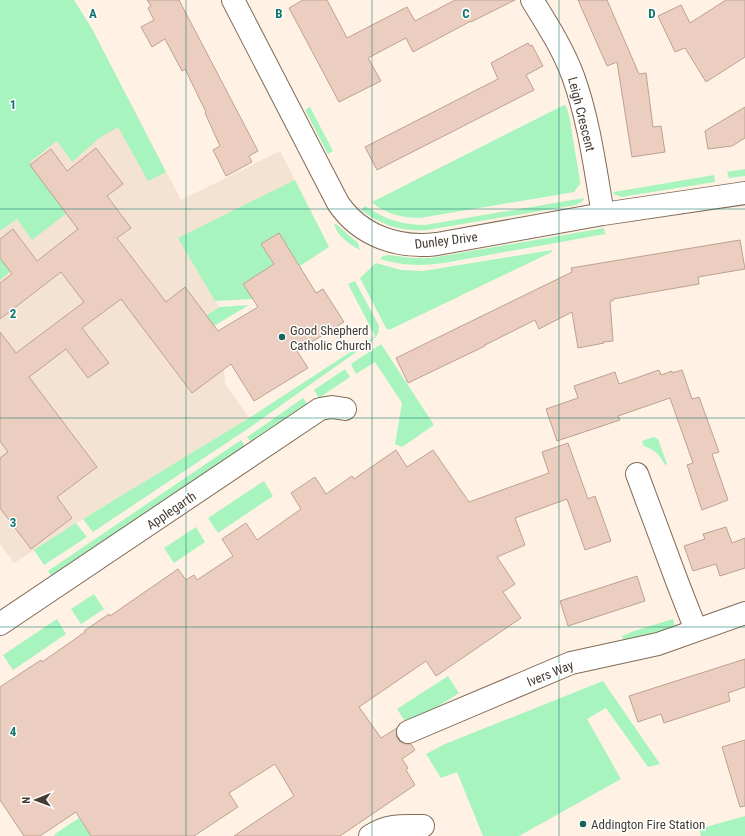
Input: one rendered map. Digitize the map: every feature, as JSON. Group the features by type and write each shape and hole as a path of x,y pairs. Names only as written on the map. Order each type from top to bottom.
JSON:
{"street":[{"name":"Dunley Drive","path":"233,0 338,203 352,220 378,237 410,245 427,245 602,214 745,193"},
{"name":"Leigh Crescent","path":"532,0 564,56 579,95 595,167 602,214"},
{"name":"Applegarth","path":"0,624 320,409 332,407 345,409"},
{"path":"637,474 696,630"},
{"name":"Ivers Way","path":"408,732 573,662 658,644 745,613"},
{"path":"370,836 387,827 423,826"}],"shaded area":[{"path":"0,0 74,0 92,29 181,200 280,151 295,180 179,238 219,307 198,321 223,360 225,383 249,418 83,519 14,563 0,544"}],"green space":[{"path":"0,0 74,0 92,29 166,172 148,181 118,127 99,138 72,162 57,141 30,162 67,213 32,240 17,219 0,231"},
{"path":"564,105 566,106 569,115 580,181 580,184 574,192 420,218 407,217 382,210 372,202"},
{"path":"310,107 333,151 328,154 305,110"},
{"path":"745,169 745,176 729,178 727,172"},
{"path":"714,175 715,182 622,197 613,194 614,192"},
{"path":"295,180 329,247 300,266 279,233 261,244 274,264 244,284 253,299 215,301 178,238"},
{"path":"584,198 583,201 576,205 427,230 400,229 376,220 361,210 365,206 387,218 409,224 425,225"},
{"path":"334,224 336,224 358,243 360,250 338,233"},
{"path":"604,228 605,234 444,263 412,265 380,259 383,256 389,255 411,258 431,258"},
{"path":"552,250 552,252 389,330 386,328 360,278 376,263 401,270 423,271"},
{"path":"0,256 11,271 0,280"},
{"path":"355,281 379,326 378,334 369,343 252,426 93,532 83,519 249,418 375,336 348,284"},
{"path":"249,305 204,332 188,328 219,307"},
{"path":"381,344 434,425 402,447 395,444 402,403 375,362 356,374 351,364"},
{"path":"345,369 350,377 319,398 314,390"},
{"path":"303,398 308,405 252,443 247,437"},
{"path":"654,437 658,439 667,464 665,465 654,451 644,446 642,441"},
{"path":"241,440 245,446 52,577 48,571"},
{"path":"264,481 273,496 218,533 208,518"},
{"path":"76,523 87,537 44,565 34,550"},
{"path":"196,527 205,542 174,563 164,548"},
{"path":"94,594 104,609 81,624 71,609"},
{"path":"57,619 66,634 13,670 3,655"},
{"path":"673,619 675,627 624,641 622,636 634,631"},
{"path":"448,676 459,693 408,726 397,709"},
{"path":"603,681 660,764 648,767 606,708 587,719 621,779 519,836 483,836 457,772 441,778 426,754 445,744"},
{"path":"745,816 745,836 701,836 699,829"},
{"path":"79,818 91,836 54,836 55,834"}],"building":[{"path":"147,0 179,0 258,151 249,156 252,162 226,176 213,150 220,146 205,113 206,112 185,69 182,71 165,39 152,47 141,27 154,20 148,8 151,6"},
{"path":"303,0 327,0 347,38 407,7 415,21 455,0 515,0 471,21 413,52 406,38 368,58 381,81 339,102 289,8"},
{"path":"578,0 607,0 639,74 646,73 653,127 661,126 665,152 632,157 617,62 607,66"},
{"path":"726,0 745,0 745,57 706,82 685,48 675,52 658,16 681,5 690,23"},
{"path":"528,43 530,46 532,45 543,66 526,75 534,90 377,170 365,147 498,79 491,63"},
{"path":"745,107 745,138 732,146 708,149 705,131"},
{"path":"96,148 123,184 107,196 131,228 117,238 166,302 185,287 218,331 258,307 243,284 274,264 261,244 279,233 316,293 323,289 344,322 297,351 308,368 254,401 231,364 192,393 121,299 82,328 109,363 88,378 66,349 29,377 97,467 57,497 72,518 31,549 0,508 0,458 8,452 0,441 0,332 16,353 84,302 61,272 0,319 0,283 12,274 0,258 0,239 13,229 37,261 78,229 30,165 51,149 67,171"},
{"path":"740,240 745,269 698,277 699,284 613,299 613,301 610,301 613,341 578,348 572,312 539,329 535,320 408,383 396,358 572,272 571,268"},
{"path":"659,370 661,375 672,371 672,373 682,370 692,399 699,397 719,452 712,454 728,500 702,510 687,465 693,463 670,398 618,416 620,420 557,441 546,409 578,398 574,386 615,372 619,384"},
{"path":"568,443 588,499 595,496 611,541 585,550 567,499 515,518 525,545 497,557 515,584 503,592 521,618 436,676 426,661 359,707 381,738 397,728 396,736 400,742 411,744 415,750 402,759 408,768 406,770 415,785 340,836 234,836 294,796 275,764 229,793 238,807 194,836 91,836 76,812 40,836 24,836 0,800 0,687 41,660 42,662 85,632 84,631 109,614 110,616 178,569 186,580 194,575 197,580 233,556 222,539 246,523 257,540 301,509 291,493 315,477 326,494 352,476 354,479 396,450 407,467 433,450 469,502 549,473 542,452"},
{"path":"726,527 732,543 745,538 745,568 720,576 716,564 693,571 684,546 705,539 703,534"},
{"path":"637,576 645,601 568,626 560,601"},
{"path":"745,659 745,687 728,693 730,701 664,723 661,714 638,722 629,696"},
{"path":"745,740 745,806 740,807 722,747"}],"place":[{"name":"Good Shepherd Catholic Church","path":"282,337"},
{"name":"Addington Fire Station","path":"583,824"}]}
